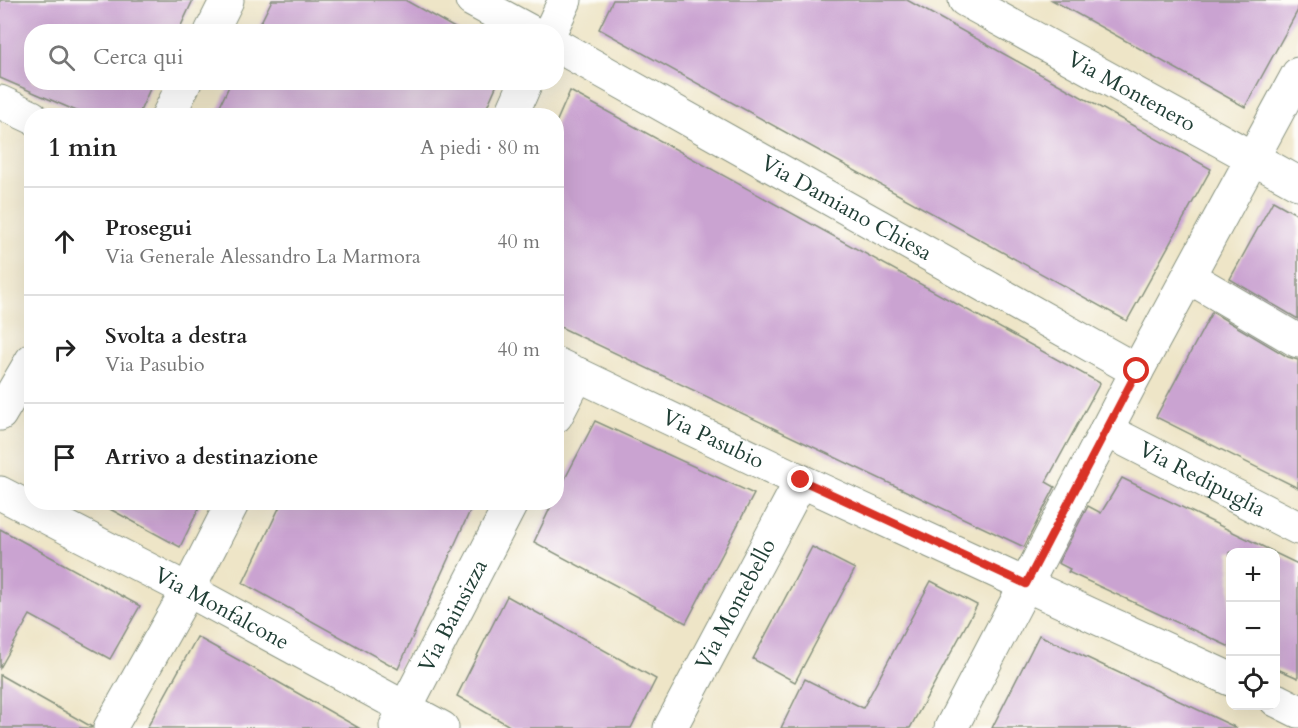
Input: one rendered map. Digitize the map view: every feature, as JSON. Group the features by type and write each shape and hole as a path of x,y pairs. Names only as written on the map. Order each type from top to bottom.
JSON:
{"street":[{"path":"215,24 227,0"},
{"path":"472,0 516,24"},
{"path":"554,24 566,0"},
{"name":"Via Montenero","path":"965,0 1298,183"},
{"name":"Via Damiano Chiesa","path":"564,49 1137,371"},
{"path":"951,728 1137,371 1298,74"},
{"path":"172,108 181,90"},
{"path":"515,108 522,90"},
{"path":"0,102 24,113"},
{"path":"1189,277 1298,341"},
{"name":"Via Pasubio","path":"567,369 1226,677"},
{"path":"0,414 24,374"},
{"name":"Via Redipuglia","path":"1106,430 1298,528"},
{"name":"Via Montebello","path":"670,728 801,480"},
{"name":"Via Monfalcone","path":"0,493 24,505"},
{"name":"Via Monfalcone","path":"33,510 188,590 400,718 442,728"},
{"path":"110,728 188,590 229,510"},
{"name":"Via Bainsizza","path":"400,718 508,510"},
{"path":"1280,702 1298,711"}],"building":[{"path":"0,0 193,0 182,24 24,24 24,88 0,78"},
{"path":"272,0 405,0 448,24 260,24"},
{"path":"613,0 907,0 1211,169 1127,321 599,29"},
{"path":"1052,0 1298,0 1298,10 1245,107"},
{"path":"28,90 149,90 142,108 69,108"},
{"path":"227,90 494,90 487,108 219,108"},
{"path":"570,91 1100,383 1046,482 1055,487 1024,547 564,329 563,108"},
{"path":"1273,201 1298,215 1298,319 1230,279"},
{"path":"1212,312 1288,357 1298,360 1298,488 1156,417"},
{"path":"595,421 754,494 686,623 534,542 549,510 564,510 564,481"},
{"path":"1122,478 1266,548 1226,548 1226,645 1068,572 1070,569 1058,563 1088,506 1101,513"},
{"path":"112,510 198,510 180,547"},
{"path":"278,510 470,510 398,669 243,583"},
{"path":"0,529 140,606 110,659 30,615 0,668"},
{"path":"812,547 855,569 795,682 753,659"},
{"path":"1280,555 1298,564 1298,678 1280,670"},
{"path":"931,581 977,605 910,728 781,728 805,679 863,708"},
{"path":"507,596 656,679 631,728 513,728 457,696"},
{"path":"1039,635 1113,670 1237,728 992,728"},
{"path":"197,637 278,682 359,728 147,728"},
{"path":"0,675 92,727 0,728"}],"route":[{"path":"801,480 1026,584 1137,371"}]}
